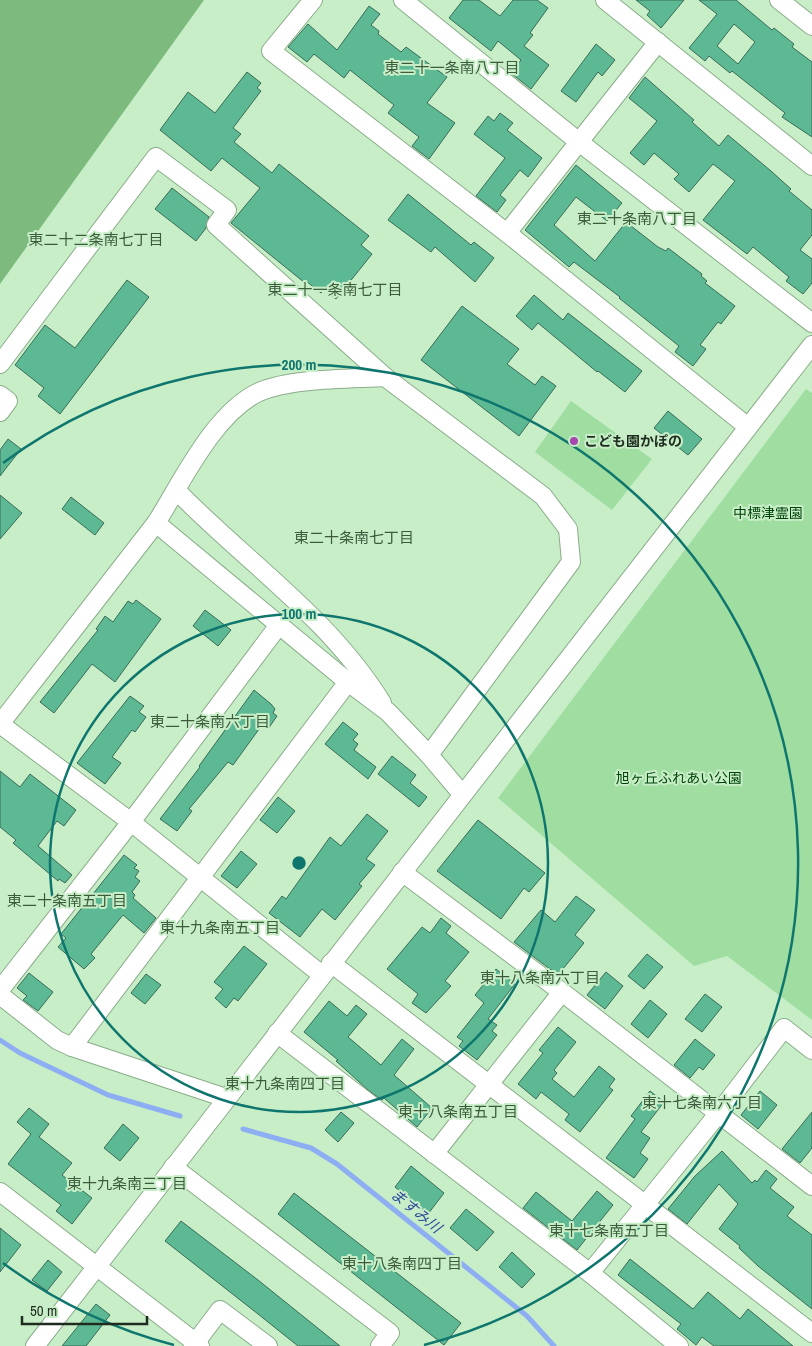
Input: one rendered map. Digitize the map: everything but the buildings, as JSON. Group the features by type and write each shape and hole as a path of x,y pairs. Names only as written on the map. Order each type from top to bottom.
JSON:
{"street":[{"path":"313,0 271,51 507,234 748,427"},
{"path":"403,0 579,142 812,323"},
{"path":"605,0 812,166"},
{"path":"779,0 812,26"},
{"path":"507,234 658,42"},
{"path":"0,364 156,157 227,210 216,225 385,377 543,496 568,529 571,562 429,755"},
{"path":"35,1346 812,345"},
{"path":"385,377 296,383 260,392 233,409 209,440 156,523 0,724 131,822 201,878 488,1085 812,1333"},
{"path":"0,395 8,401 0,412"},
{"path":"177,491 324,628 363,672 388,712"},
{"path":"156,523 348,682 388,712 429,755 462,794"},
{"path":"0,990 131,822 279,625"},
{"path":"72,1047 348,682"},
{"path":"402,872 562,992 812,1186"},
{"path":"434,1154 562,992"},
{"path":"0,995 57,1040 72,1047 226,1098"},
{"path":"590,1272 646,1205 784,1028 812,1050"},
{"path":"277,1033 590,1272 679,1346"},
{"path":"173,1167 390,1333 380,1346"},
{"path":"0,1192 196,1345 220,1310 268,1346"}],"green space":[{"path":"0,0 204,0 0,284"},
{"name":"旭ヶ丘ふれあい公園","path":"806,389 812,393 812,1020 727,956 694,966 498,798"},
{"path":"571,401 652,459 612,510 535,452"}],"waterway":[{"name":"ますみ川","path":"0,1040 20,1053 108,1095 180,1116"},
{"name":"ますみ川","path":"243,1129 311,1148 337,1164 527,1316 554,1346"}],"place":[{"name":"こども園かぽの","path":"574,441"}],"district":[{"name":"東二十一条南八丁目","path":"452,68"},
{"name":"東二十条南八丁目","path":"637,219"},
{"name":"東二十二条南七丁目","path":"96,240"},
{"name":"東二十一条南七丁目","path":"335,290"},
{"name":"東二十条南七丁目","path":"354,538"},
{"name":"東二十条南六丁目","path":"210,722"},
{"name":"東二十条南五丁目","path":"67,901"},
{"name":"東十九条南五丁目","path":"220,928"},
{"name":"東十八条南六丁目","path":"540,978"},
{"name":"東十九条南四丁目","path":"285,1084"},
{"name":"東十七条南六丁目","path":"702,1103"},
{"name":"東十八条南五丁目","path":"458,1112"},
{"name":"東十九条南三丁目","path":"127,1184"},
{"name":"東十七条南五丁目","path":"609,1231"},
{"name":"東十八条南四丁目","path":"402,1264"}],"park label":[{"name":"中標津霊園","path":"768,513"}]}
